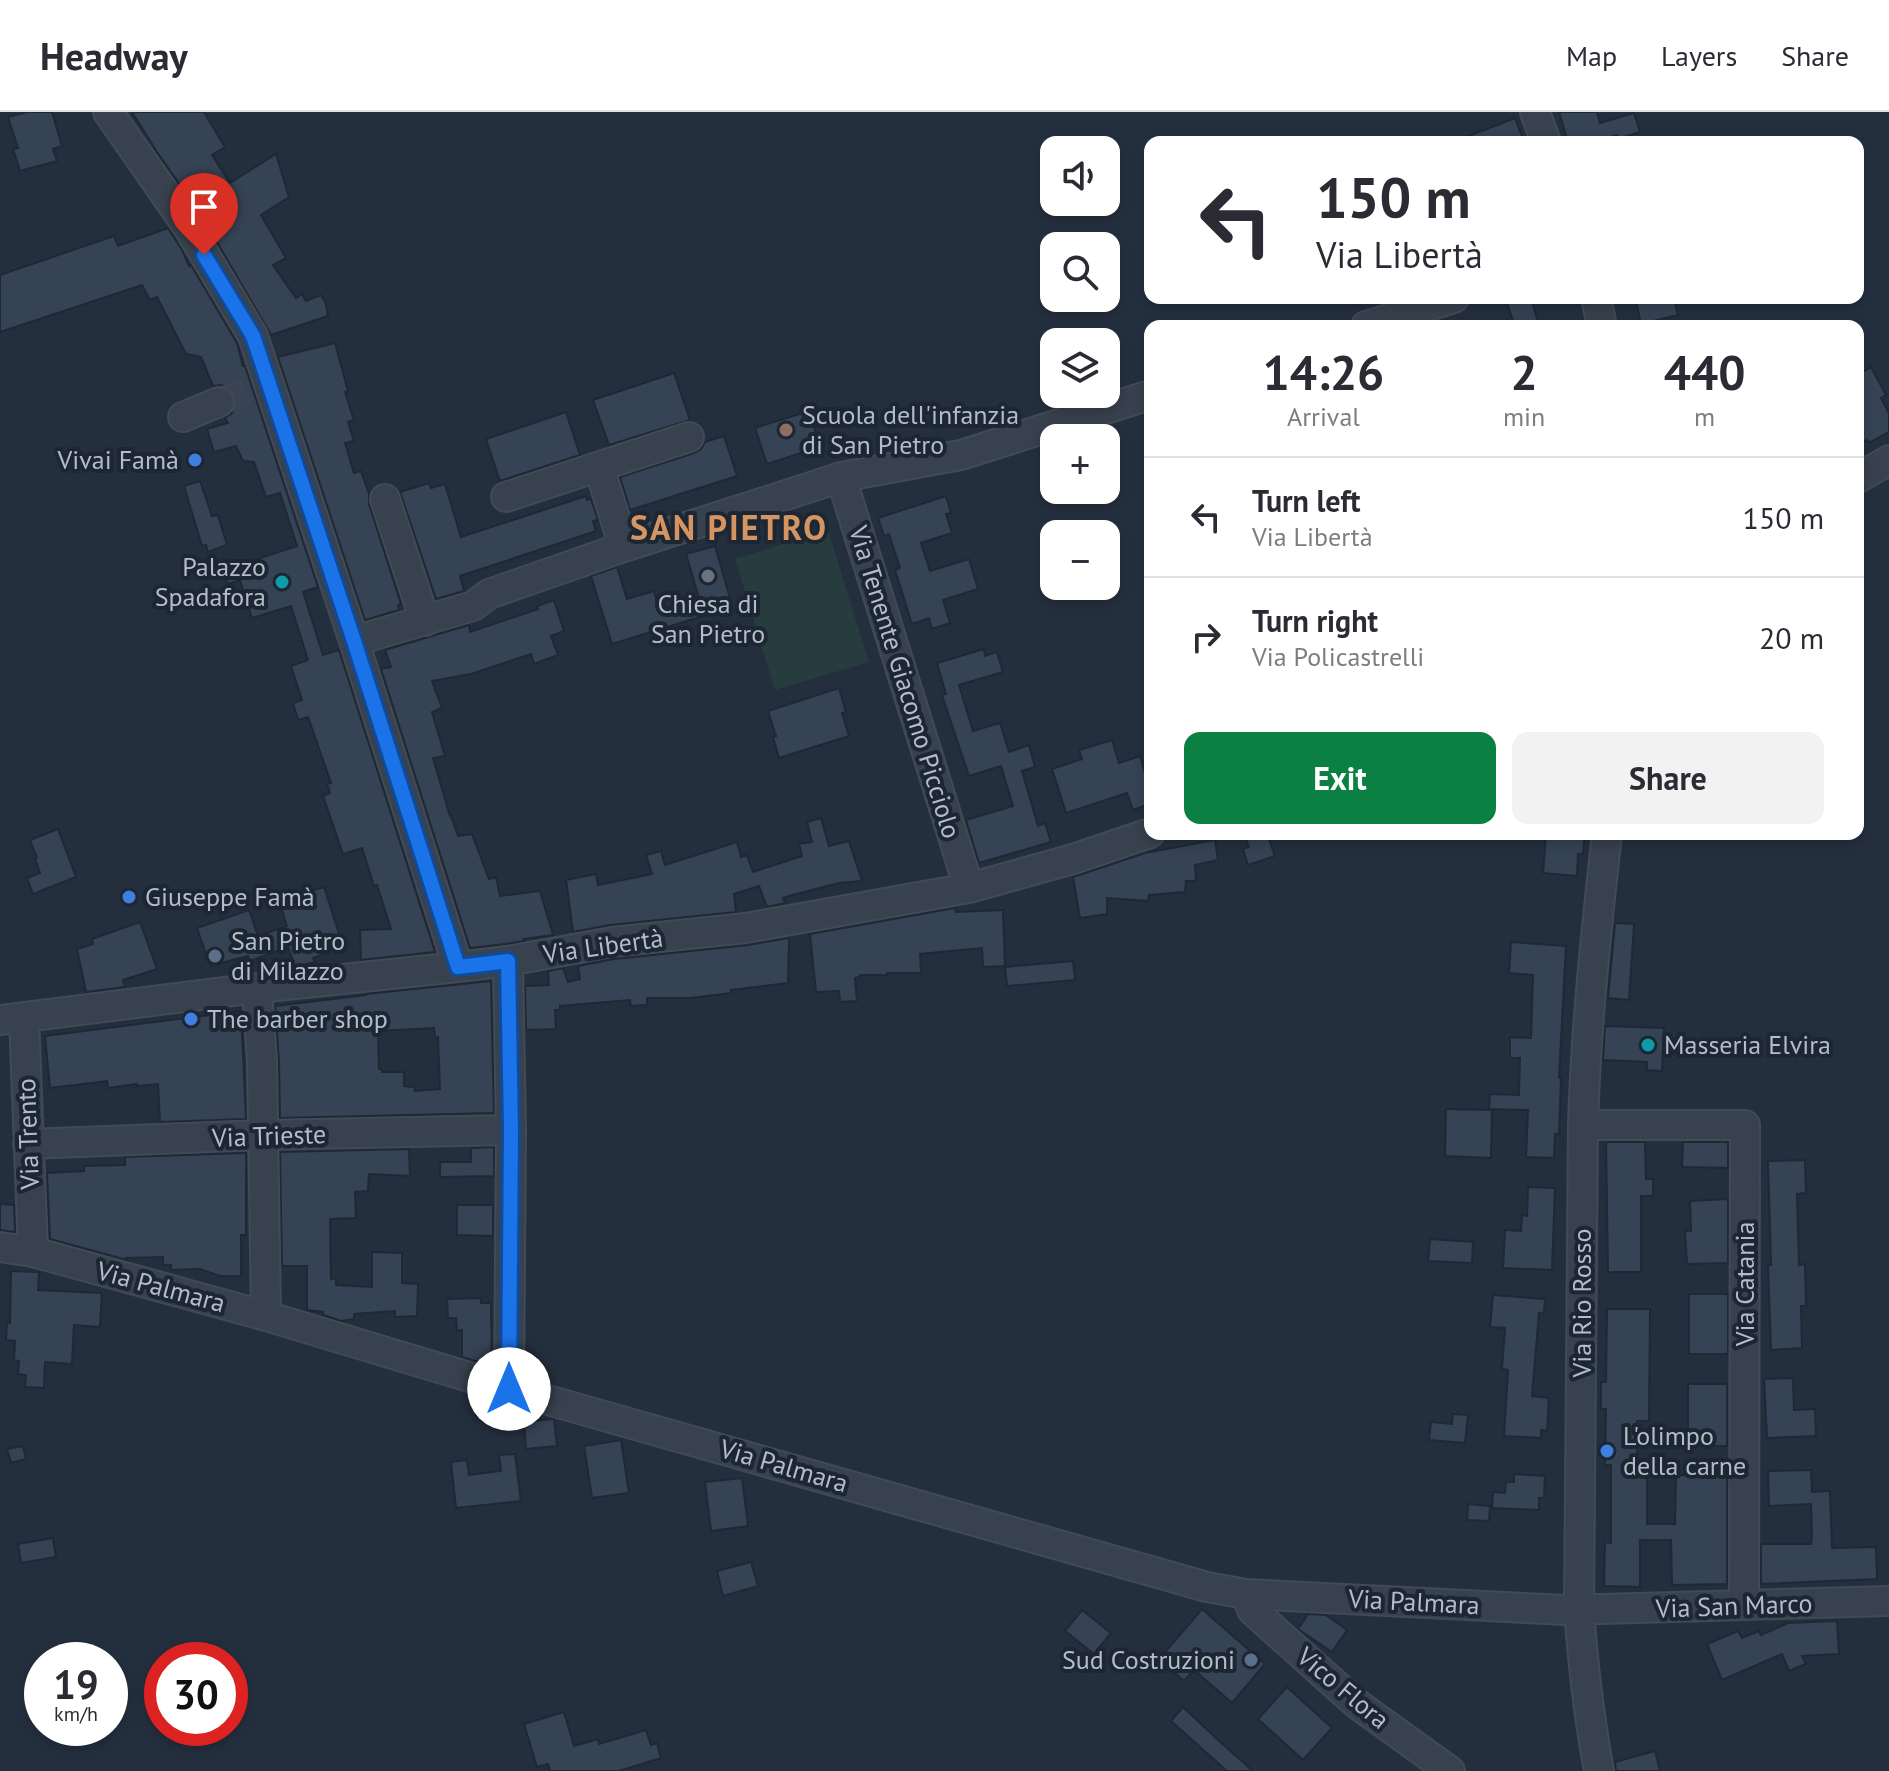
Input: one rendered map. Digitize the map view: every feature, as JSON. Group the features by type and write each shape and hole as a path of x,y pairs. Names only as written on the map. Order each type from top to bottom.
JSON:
{"street":[{"path":"108,112 188,227 253,336 264,384 354,641 458,967"},
{"path":"1535,112 1544,136"},
{"path":"1385,320 1435,304"},
{"path":"354,641 473,606 489,594 841,477 961,455 1144,397"},
{"path":"183,417 219,402"},
{"path":"506,497 689,437"},
{"path":"1864,475 1889,460"},
{"path":"599,467 624,547"},
{"name":"Via Tenente Giacomo Picciolo","path":"841,477 969,888"},
{"path":"385,499 425,621"},
{"name":"Via Libertà","path":"12,1018 508,961 612,942 746,928 969,888 1144,835"},
{"name":"Via Rio Rosso","path":"1599,1771 1582,1655 1579,1610 1583,1125 1589,999 1606,840"},
{"path":"508,961 511,1130 509,1389"},
{"path":"257,988 262,1062 266,1316"},
{"name":"Via Trento","path":"12,1018 28,1144 33,1252"},
{"name":"Via Catania","path":"1583,1125 1745,1125 1744,1605"},
{"name":"Via Trieste","path":"28,1144 511,1130"},
{"name":"Via Palmara","path":"0,1247 33,1252 266,1316 509,1389 1207,1587 1246,1594 1579,1610"},
{"name":"Vico Flora","path":"1246,1594 1252,1610 1357,1704 1450,1771"},
{"name":"Via San Marco","path":"1579,1610 1889,1601"}],"green space":[{"path":"828,530 869,662 775,690 735,559"}],"building":[{"path":"27,112 52,112 62,146 53,149 57,161 20,171 13,149 18,148 8,117"},
{"path":"132,112 204,112 225,147 212,155 230,183 276,154 289,197 261,215 286,258 273,265 296,298 302,294 306,301 321,295 328,316 271,335 203,218"},
{"path":"1559,112 1597,112 1600,123 1634,113 1640,132 1627,136 1566,136"},
{"path":"1515,118 1522,136 1469,136"},
{"path":"168,228 237,343 318,587 303,592 323,655 339,650 435,952 361,960 360,930 391,929 362,848 343,854 323,796 330,793 327,784 331,783 308,717 298,720 293,703 302,700 291,666 308,660 291,606 252,618 240,580 228,584 223,570 297,546 280,493 266,497 254,462 243,461 236,446 214,452 207,429 228,423 225,418 236,405 230,389 222,385 213,386 201,357 186,354 157,297 150,300 142,285 0,332 0,275 114,236 118,246"},
{"path":"1507,304 1533,304 1537,320 1513,320"},
{"path":"1636,304 1675,304 1678,315 1640,320"},
{"path":"335,343 354,420 348,422 354,441 345,443 354,473 361,471 369,494 369,504 401,604 398,605 399,610 365,620 278,357"},
{"path":"1871,367 1886,395 1881,398 1889,413 1889,432 1869,443 1864,441 1864,371"},
{"path":"674,373 690,420 609,445 593,400"},
{"path":"809,411 820,447 767,464 755,428"},
{"path":"566,412 580,455 500,481 486,439"},
{"path":"724,436 737,476 630,510 620,477 694,453 705,442"},
{"path":"200,481 212,516 218,515 227,545 208,552 206,545 202,546 184,486"},
{"path":"429,483 431,488 445,484 461,537 586,496 587,500 591,499 598,520 593,521 596,531 460,576 464,591 436,599 400,492"},
{"path":"946,496 951,513 946,514 952,533 921,543 930,571 969,559 978,589 943,600 950,623 932,629 929,618 912,624 895,570 900,568 889,534 884,536 878,518"},
{"path":"715,546 730,598 726,599 729,608 612,644 591,576 617,567 627,599 654,591 659,609 699,598 686,554"},
{"path":"554,600 564,631 551,636 558,655 534,664 531,654 471,674 432,681 442,708 432,712 445,756 433,758 458,836 472,834 489,879 496,877 500,896 540,891 553,935 470,948 381,669 391,667 385,650 469,625 470,632 538,609 537,606"},
{"path":"984,649 985,656 997,652 1003,672 959,685 973,731 1000,723 1009,752 1029,745 1035,767 1022,771 1038,826 1045,823 1051,842 979,863 966,820 1013,806 1001,766 969,776 942,695 946,694 937,663"},
{"path":"839,688 849,736 779,758 768,711"},
{"path":"1112,740 1119,763 1140,756 1144,770 1144,806 1133,810 1127,793 1066,813 1052,769 1082,759 1079,750"},
{"path":"821,818 829,846 849,841 862,881 839,883 789,896 783,898 785,903 767,907 759,886 734,894 736,912 610,925 573,932 566,880 596,874 598,885 652,874 646,855 661,851 665,865 737,842 741,857 747,855 753,872 802,856 799,844 812,842 807,822"},
{"path":"58,829 76,877 33,894 27,878 40,873 30,840"},
{"path":"1215,840 1218,860 1195,865 1196,881 1186,881 1185,892 1149,895 1148,901 1107,898 1107,914 1080,918 1073,877 1145,853"},
{"path":"1246,840 1269,840 1275,856 1248,865 1243,849 1249,847"},
{"path":"1546,840 1584,840 1583,854 1578,854 1577,876 1543,873"},
{"path":"324,887 342,943 326,948 327,953 313,958 315,962 295,967 288,947 249,961 248,956 210,966 197,928 249,910 258,936 287,926 279,901"},
{"path":"955,908 956,912 1003,910 1005,966 983,967 982,948 920,954 921,973 860,975 855,978 857,1001 840,1002 839,991 816,992 810,934"},
{"path":"140,922 157,969 123,980 125,987 86,992 77,949 93,944 92,939"},
{"path":"1615,923 1634,924 1629,1000 1608,998"},
{"path":"789,938 788,983 690,998 647,998 647,1005 631,1006 630,1000 560,1006 560,1010 555,1010 556,1029 526,1030 525,986 549,985 548,971 563,968 568,982 580,979 578,966"},
{"path":"1511,942 1566,946 1559,1134 1555,1134 1554,1158 1526,1157 1528,1110 1489,1109 1490,1094 1519,1095 1520,1058 1510,1058 1510,1037 1531,1038 1533,975 1509,973"},
{"path":"1073,961 1075,980 1007,986 1005,967"},
{"path":"491,981 494,1113 280,1118 275,1006","holes":["434,1028 435,1038 438,1037 440,1089 415,1091 414,1087 404,1086 404,1072 382,1072 379,1069 378,1031"]},
{"path":"241,1011 246,1119 160,1122 158,1084 108,1088 107,1081 50,1088 45,1036"},
{"path":"1605,1026 1664,1028 1662,1071 1647,1070 1647,1062 1603,1060"},
{"path":"1446,1109 1492,1110 1491,1158 1445,1156"},
{"path":"1606,1142 1645,1142 1646,1179 1653,1179 1653,1196 1641,1196 1641,1272 1608,1272"},
{"path":"1683,1142 1728,1142 1728,1168 1682,1167"},
{"path":"494,1147 494,1176 440,1177 440,1162 471,1162 471,1148"},
{"path":"409,1149 410,1176 369,1174 368,1191 355,1192 356,1218 330,1219 331,1279 336,1278 336,1285 372,1287 372,1252 402,1253 402,1283 418,1284 417,1316 395,1317 395,1311 354,1314 354,1319 341,1321 323,1315 323,1312 307,1310 307,1266 282,1266 280,1152"},
{"path":"246,1153 246,1235 241,1235 241,1276 220,1276 200,1269 171,1270 171,1265 163,1265 163,1257 127,1260 50,1239 47,1173 84,1171 84,1166 125,1165 125,1157"},
{"path":"1805,1160 1806,1193 1797,1194 1799,1265 1805,1264 1806,1306 1801,1306 1802,1348 1771,1350 1768,1161"},
{"path":"1528,1187 1555,1188 1552,1270 1503,1268 1505,1230 1521,1231 1522,1215 1527,1216"},
{"path":"1728,1199 1728,1263 1687,1264 1685,1231 1691,1231 1690,1201"},
{"path":"0,1204 14,1205 15,1232 0,1230"},
{"path":"457,1205 493,1205 493,1236 457,1235"},
{"path":"1430,1239 1473,1242 1472,1263 1428,1261"},
{"path":"11,1271 39,1272 38,1290 102,1293 100,1327 74,1325 72,1364 45,1362 44,1388 25,1387 26,1375 18,1374 19,1361 14,1360 15,1341 6,1340 7,1323 10,1323"},
{"path":"1689,1294 1728,1294 1728,1354 1689,1354"},
{"path":"1493,1295 1545,1299 1544,1314 1539,1313 1532,1396 1549,1398 1547,1431 1541,1430 1541,1438 1504,1436 1508,1370 1502,1369 1505,1328 1490,1327"},
{"path":"481,1298 481,1303 491,1303 492,1366 462,1357 462,1330 457,1331 456,1318 448,1318 447,1299"},
{"path":"1607,1309 1650,1309 1649,1421 1637,1421 1637,1465 1647,1465 1647,1524 1675,1524 1676,1475 1727,1476 1727,1584 1672,1585 1671,1540 1640,1540 1640,1587 1604,1586 1605,1542 1611,1543 1611,1465 1605,1465 1606,1409 1601,1409 1601,1382 1606,1382"},
{"path":"1793,1378 1794,1410 1815,1409 1816,1436 1767,1438 1764,1379"},
{"path":"1688,1384 1727,1384 1727,1446 1688,1446"},
{"path":"1453,1414 1468,1415 1465,1443 1429,1440 1431,1422 1452,1424"},
{"path":"554,1419 557,1446 526,1449 524,1422"},
{"path":"621,1440 629,1493 592,1498 584,1446"},
{"path":"23,1446 26,1459 11,1463 7,1449"},
{"path":"515,1454 521,1501 456,1508 451,1462 467,1460 469,1475 501,1471 499,1455"},
{"path":"1811,1470 1812,1492 1830,1491 1832,1548 1876,1547 1877,1579 1761,1584 1761,1544 1811,1544 1812,1535 1811,1504 1769,1506 1768,1471"},
{"path":"1514,1474 1545,1476 1544,1498 1539,1498 1539,1510 1492,1508 1493,1492 1505,1493 1506,1482 1514,1482"},
{"path":"742,1478 748,1526 711,1531 705,1482"},
{"path":"1468,1504 1490,1506 1489,1521 1467,1520"},
{"path":"53,1538 56,1557 21,1563 18,1544"},
{"path":"751,1562 758,1586 723,1596 717,1571"},
{"path":"1202,1609 1265,1664 1232,1703 1194,1670 1184,1681 1159,1659"},
{"path":"1082,1610 1111,1633 1094,1654 1065,1631"},
{"path":"1308,1614 1326,1615 1347,1630 1332,1652 1298,1629"},
{"path":"1837,1621 1839,1654 1802,1656 1806,1664 1789,1671 1782,1654 1722,1680 1707,1644 1738,1631 1742,1638 1759,1631 1761,1635 1788,1623"},
{"path":"1287,1687 1332,1728 1303,1760 1258,1719"},
{"path":"1183,1707 1253,1771 1227,1771 1171,1721"},
{"path":"564,1712 574,1746 598,1739 599,1744 646,1730 651,1745 657,1743 661,1758 619,1771 550,1771 548,1764 537,1767 524,1724"},
{"path":"1655,1751 1660,1771 1616,1771 1615,1762"}],"tunnel":[{"path":"219,402 259,386"}],"place":[{"name":"Scuola dell'infanzia di San Pietro","path":"786,430"},
{"name":"Vivai Famà","path":"195,460"},
{"name":"Chiesa di San Pietro","path":"708,576"},
{"name":"Palazzo Spadafora","path":"282,582"},
{"name":"Giuseppe Famà","path":"129,897"},
{"name":"San Pietro di Milazzo","path":"215,956"},
{"name":"The barber shop","path":"191,1019"},
{"name":"Masseria Elvira","path":"1648,1045"},
{"name":"L'olimpo della carne","path":"1607,1451"},
{"name":"Sud Costruzioni","path":"1251,1660"}],"district":[{"name":"SAN PIETRO","path":"729,528"}],"route":[{"path":"204,255 253,336 458,967 508,961 511,1130 509,1389"}]}
